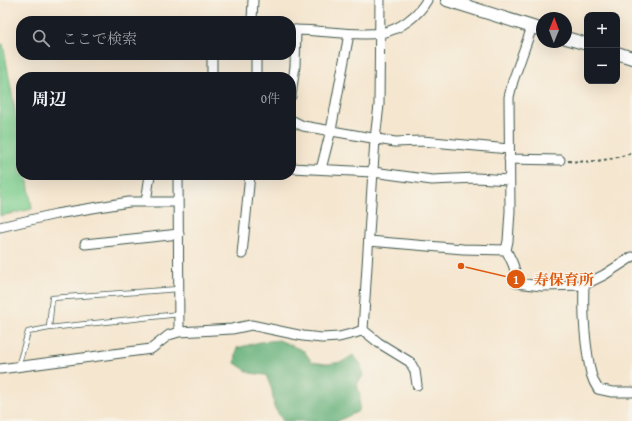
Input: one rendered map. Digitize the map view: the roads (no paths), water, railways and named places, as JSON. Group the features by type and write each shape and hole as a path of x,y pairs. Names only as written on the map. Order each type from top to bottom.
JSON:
{"main road":[{"path":"447,0 536,29"},
{"path":"572,40 584,43"},
{"path":"620,54 632,58"}],"street":[{"path":"252,16 253,0"},
{"path":"363,330 375,139 379,105 380,0"},
{"path":"296,30 329,31 349,34 380,33 391,30 411,19 427,0"},
{"path":"536,31 513,81 509,97 510,211 506,250 517,276 516,283 542,286 584,285 604,275 632,257"},
{"path":"321,169 349,34"},
{"path":"212,60 212,72"},
{"path":"256,60 256,72"},
{"path":"294,72 295,60"},
{"path":"296,122 303,126 395,142 422,141 509,149"},
{"path":"509,159 560,160"},
{"path":"296,168 373,172 432,180 476,178 509,180"},
{"path":"146,202 149,180"},
{"path":"178,180 179,332"},
{"path":"242,254 249,180"},
{"path":"0,226 71,211 129,202 178,202"},
{"path":"85,244 179,234"},
{"path":"369,241 506,250"},
{"path":"584,285 583,321 592,380 598,389 612,392 632,392"},
{"path":"0,368 18,367 151,348 169,335 179,332 232,329 251,325 303,336 322,338 339,337 363,330"},
{"path":"363,330 379,343 410,362 416,371 417,385"}],"lane":[{"path":"49,328 52,298 179,289"},
{"path":"18,367 28,332 49,328 179,314"}],"place":[{"name":"寿保育所","path":"461,266"}]}
